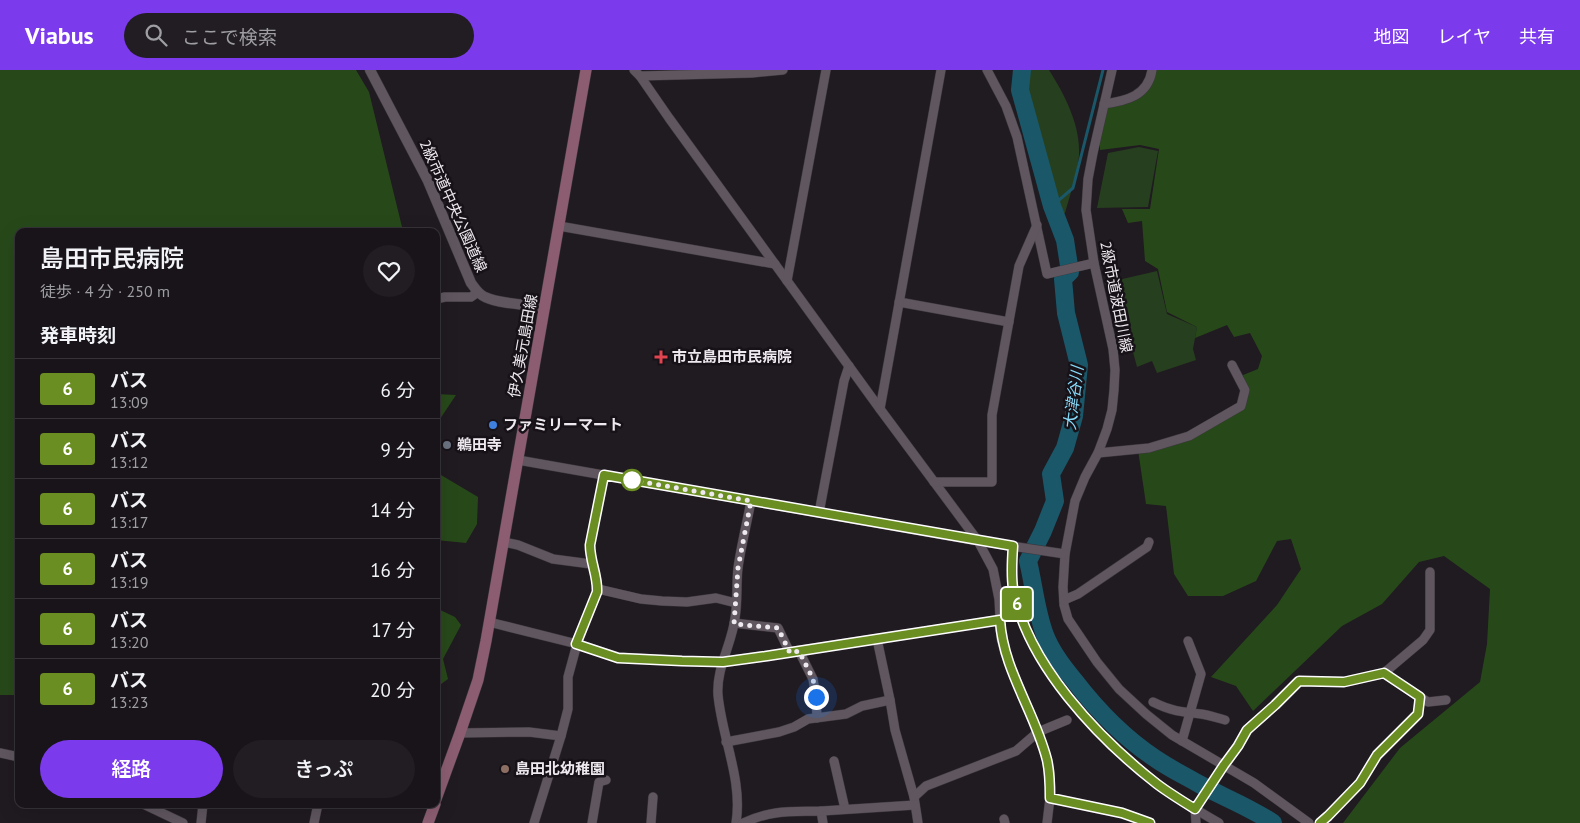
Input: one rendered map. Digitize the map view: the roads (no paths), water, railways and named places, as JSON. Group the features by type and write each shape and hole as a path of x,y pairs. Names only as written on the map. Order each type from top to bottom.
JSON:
{"main road":[{"name":"伊久美元島田線","path":"440,788 478,680 504,542 586,70"},
{"path":"428,823 434,808"}],"street":[{"name":"2級市道中央公園道線","path":"370,70 428,181 471,283 485,297 545,307"},
{"path":"637,73 752,74 782,70"},
{"path":"787,281 826,70"},
{"path":"880,409 941,70"},
{"path":"987,70 1006,106 1017,136 1047,274 1094,263"},
{"name":"2級市道波田川線","path":"1112,70 1091,162 1086,210 1094,263 1113,349 1115,370 1112,410 1098,453 1075,501 1065,554 1063,587 1068,619 1119,690 1146,714 1172,735 1222,767 1254,783 1309,823"},
{"path":"1104,104 1121,102 1146,88 1151,78 1152,70"},
{"path":"637,73 978,541 993,569 999,599 1001,638 1005,653 1038,732 1050,773 1047,823"},
{"path":"934,482 992,482 992,415 1019,266 1036,225"},
{"path":"559,226 775,264"},
{"path":"440,298 445,296 471,297 478,292"},
{"path":"899,302 1009,322"},
{"path":"1098,453 1149,448 1189,436 1241,406 1244,390 1232,365"},
{"path":"819,513 844,381 849,366"},
{"path":"518,460 978,541 1065,554"},
{"path":"534,823 568,709 568,678 576,644 598,589 598,583 591,564 590,545 604,475"},
{"path":"736,823 738,809 735,781 718,695 719,672 734,624 738,568 751,501"},
{"path":"504,542 518,545 553,559 591,564"},
{"path":"1064,600 1078,594 1147,546 1148,542"},
{"path":"1015,547 1012,573 1019,609 1027,631 1053,677 1103,736 1158,785 1219,823"},
{"path":"1196,823 1196,808 1247,730 1299,681 1344,682 1384,673 1423,640 1430,630 1430,572"},
{"path":"598,589 662,602 687,602 716,598 736,603"},
{"path":"489,622 576,644 618,658 723,662 1000,620"},
{"path":"734,624 778,628 813,679 817,718"},
{"path":"877,639 895,730 918,823"},
{"path":"1182,741 1201,674 1188,641"},
{"path":"1384,673 1428,702 1446,700"},
{"path":"1320,823 1360,783 1377,755 1418,714 1420,697"},
{"path":"726,742 779,732 794,727 808,719 846,714 862,706 890,700"},
{"path":"1153,702 1167,709 1225,720"},
{"path":"744,823 760,816 785,811 821,811 914,801 926,786 1016,751 1038,732 1067,720"},
{"path":"460,733 530,732 561,736"},
{"path":"0,753 15,756"},
{"path":"834,762 845,809"},
{"path":"592,823 599,782 606,780"},
{"path":"650,823 652,797"},
{"path":"1050,798 1122,813 1150,823"},
{"path":"151,808 183,823"},
{"path":"201,823 203,808"},
{"path":"314,823 317,808"},
{"path":"821,811 823,823"}],"waterway":[{"name":"大津谷川","path":"1022,70 1020,90 1052,206 1065,240 1070,272 1063,279 1066,313 1079,365 1074,416 1065,448 1051,474 1055,501 1028,561 1042,626 1051,647 1066,670 1102,713 1122,733 1144,751 1172,769 1273,823"},
{"path":"1052,206 1073,188 1103,70"}],"place":[{"name":"市立島田市民病院","path":"661,357"},
{"name":"ファミリーマート","path":"493,425"},
{"name":"鵜田寺","path":"447,445"},
{"name":"島田北幼稚園","path":"505,769"}]}
